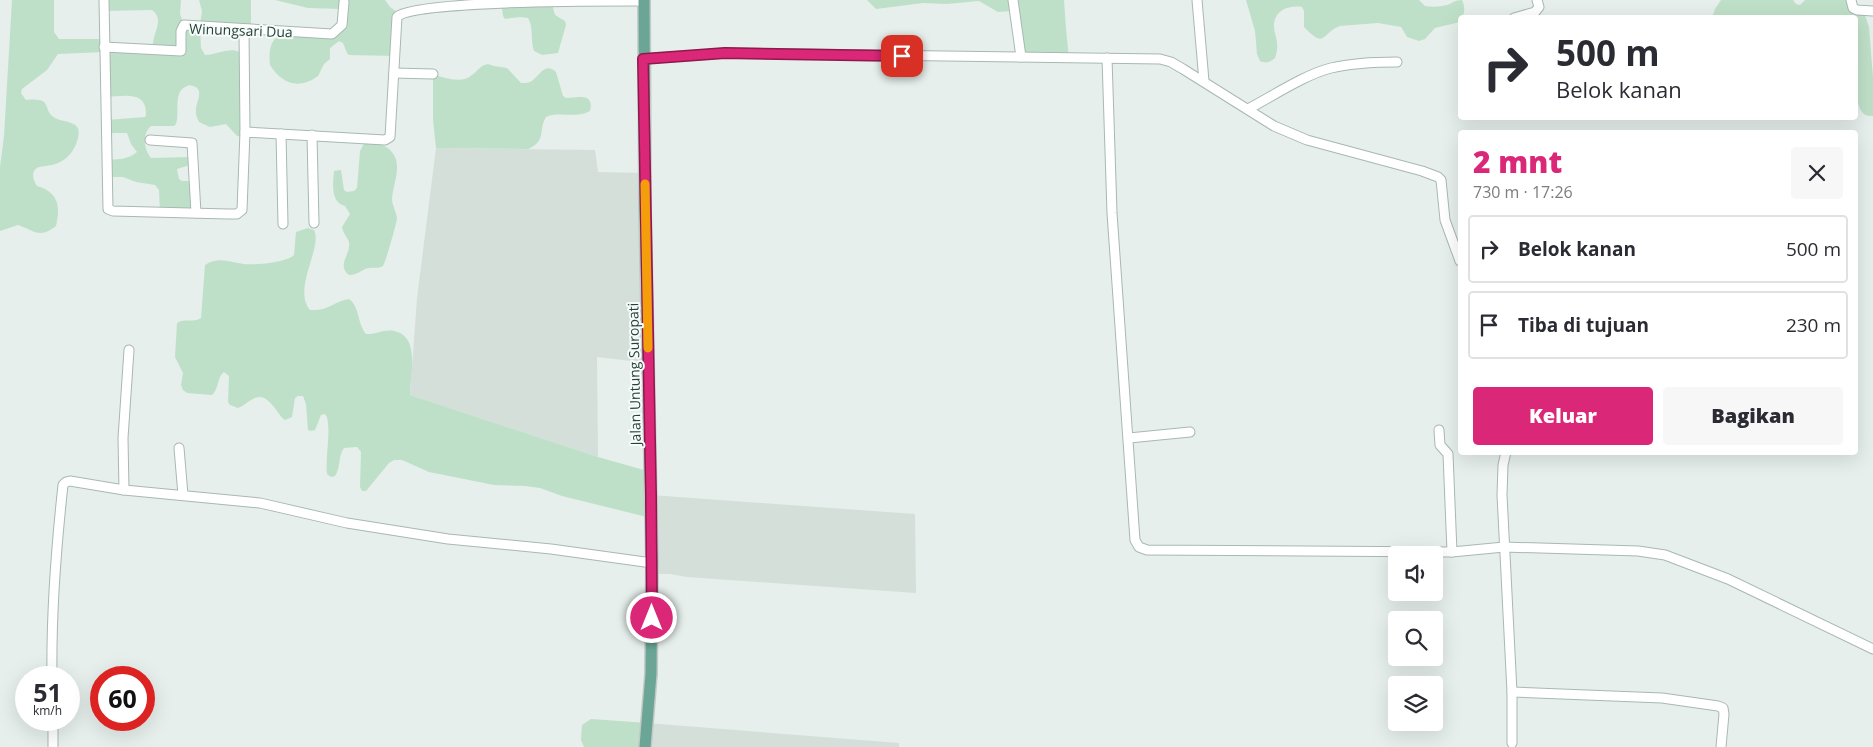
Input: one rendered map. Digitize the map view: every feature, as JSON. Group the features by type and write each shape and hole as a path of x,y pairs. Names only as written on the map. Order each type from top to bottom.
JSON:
{"main road":[{"name":"Jalan Untung Suropati","path":"644,1 643,59 652,563 651,674 645,747"}],"street":[{"path":"104,0 108,209 113,211 237,214 242,210 245,132 244,30"},
{"path":"1013,0 1022,57"},
{"path":"1197,0 1204,81"},
{"path":"1524,15 1535,12 1539,7 1538,0"},
{"path":"1851,0 1853,8 1873,11"},
{"path":"245,132 385,140 390,137 397,17 406,12 545,1 644,1"},
{"name":"Winungsari Dua","path":"104,47 181,51 181,31 184,25 332,34 342,25 344,2"},
{"path":"643,59 725,53 1160,59 1171,62 1204,81 1274,126 1307,140 1422,170 1438,177 1441,180 1445,220 1458,256"},
{"path":"1107,58 1112,213 1135,540 1139,547 1146,550 1452,552 1504,547 1638,551 1693,564 1749,588 1873,649"},
{"path":"1248,109 1318,72 1370,62 1397,62"},
{"path":"394,73 433,74"},
{"path":"281,134 282,224"},
{"path":"312,135 314,222"},
{"path":"150,140 192,143 196,213"},
{"path":"124,490 123,438 129,350"},
{"path":"1439,430 1440,445 1448,454 1452,552"},
{"path":"1129,438 1190,432"},
{"path":"179,448 183,495"},
{"path":"1505,455 1502,465 1504,547 1512,692 1512,743"},
{"path":"52,666 58,528 63,485 70,481 124,490 260,503 347,524 448,539 551,549 652,563"},
{"path":"1512,692 1662,698 1718,706 1722,708 1724,714 1721,747"},
{"path":"52,731 53,747"}],"shaded area":[{"path":"436,148 595,150 598,172 645,173 648,363 597,357 598,457 410,395 417,298"},
{"path":"651,495 915,514 916,593 658,574 652,563"},
{"path":"647,723 899,743 899,747 645,747"}],"green space":[{"path":"12,0 54,0 54,32 59,39 104,39 104,47 153,49 158,18 152,10 104,11 104,0 181,0 180,14 184,25 200,25 202,11 199,0 251,0 251,26 200,26 201,48 205,55 231,50 240,52 244,137 237,136 226,124 210,127 199,122 196,107 199,90 190,85 181,90 179,94 176,124 174,126 151,126 146,133 146,146 151,158 189,157 190,165 177,169 179,179 182,181 194,181 196,213 160,212 159,190 155,185 136,182 123,177 107,177 106,160 126,158 137,152 131,144 127,133 106,133 106,120 145,117 145,107 143,102 133,96 105,97 104,52 58,54 47,70 22,89 21,93 26,100 41,100 51,115 59,120 72,123 78,128 77,143 69,155 57,164 39,167 33,174 37,186 54,196 58,206 56,226 41,233 18,225 0,231 0,167 4,136"},
{"path":"275,0 385,0 390,7 400,14 395,56 349,55 343,43 339,41 330,48 330,59 324,64 318,76 298,84 285,81 270,65 270,51 274,40 282,34 339,29 341,9 308,8"},
{"path":"867,0 1064,0 1069,58 1021,57 1011,11 998,12 979,1 947,4 923,3 876,9"},
{"path":"1246,0 1419,0 1425,6 1433,7 1462,0 1464,4 1463,15 1458,15 1458,22 1435,28 1425,39 1419,41 1407,37 1401,27 1378,23 1340,26 1323,38 1316,38 1304,27 1304,11 1302,7 1289,7 1281,11 1275,18 1274,27 1277,52 1275,58 1264,62 1260,61 1257,54 1255,31"},
{"path":"1721,0 1793,0 1796,4 1800,5 1805,0 1851,0 1863,10 1869,27 1873,77 1873,116 1862,112 1858,101 1858,15 1713,15"},
{"path":"552,4 555,15 565,21 566,25 558,53 542,55 534,51 531,26 528,18 505,19 502,8"},
{"path":"488,64 507,68 521,83 531,82 541,72 549,68 552,69 556,72 563,96 566,98 584,97 590,101 590,111 546,117 540,139 534,146 528,149 436,148 433,120 433,74 458,80 468,78"},
{"path":"365,142 385,146 394,155 397,173 392,199 397,218 383,266 367,268 356,274 349,275 345,271 344,264 349,242 342,227 350,214 345,206 337,201 333,192 334,171 341,170 344,190 347,192 354,191 357,188 360,151"},
{"path":"308,228 314,230 316,237 304,291 305,301 310,310 327,308 349,299 355,306 366,334 394,331 402,334 408,340 411,348 410,395 598,457 651,472 651,518 562,496 540,488 494,485 429,472 402,460 394,460 389,463 366,491 362,491 360,487 361,452 357,447 344,448 335,476 331,477 327,474 327,417 325,414 321,415 315,430 308,430 306,404 303,396 295,398 292,417 285,420 269,401 264,398 255,398 238,408 230,405 228,402 229,376 224,372 212,395 187,393 183,390 181,385 183,373 175,357 177,323 201,318 205,265 219,260 249,264 270,263 290,258 294,255 296,232"},
{"path":"591,719 647,723 645,747 584,747 581,740 582,725"}],"slow traffic":[{"path":"645,184 648,348"}],"route":[{"path":"652,618 643,59 725,53 902,56"}]}
